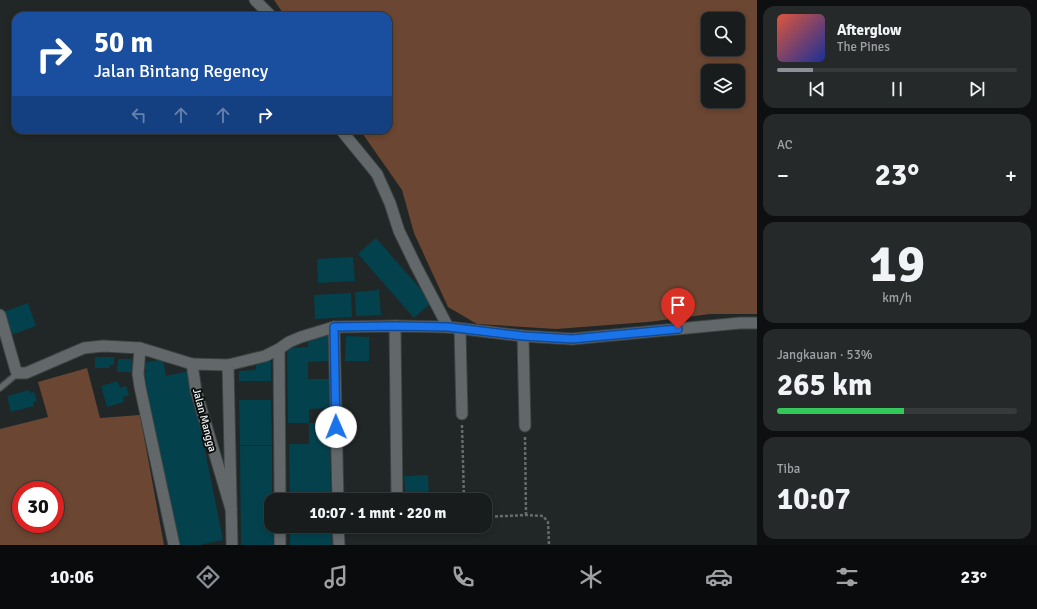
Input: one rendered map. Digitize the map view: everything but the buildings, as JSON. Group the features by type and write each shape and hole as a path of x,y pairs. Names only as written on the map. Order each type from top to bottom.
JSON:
{"street":[{"path":"256,0 267,12"},
{"path":"344,134 377,174 390,203 399,231 448,327"},
{"path":"0,315 16,371 18,373 26,373 84,348 103,346 140,348 192,364 228,366 266,356 289,342 334,327 448,327 523,336 572,339 740,323 757,323"},
{"path":"395,326 397,493"},
{"path":"334,327 338,493"},
{"path":"460,329 462,414"},
{"path":"523,336 525,426"},
{"path":"140,348 138,374 140,387 174,545"},
{"path":"279,349 280,493"},
{"name":"Jalan Mangga","path":"192,364 196,391 231,509"},
{"name":"Jalan Mangga","path":"228,366 232,545"},
{"path":"280,533 280,545"},
{"path":"338,533 339,545"}],"lane":[{"path":"0,388 18,373"}],"path":[{"path":"462,414 464,493"},
{"path":"525,426 526,515"},
{"path":"492,517 539,515 546,518 548,522 549,545"}],"shaded area":[{"path":"274,0 757,0 757,314 710,314 648,322 556,329 477,324 448,307 414,233 402,190 363,134 392,134 392,12 282,12"},
{"path":"87,368 100,418 140,415 164,545 0,545 0,429 48,417 38,382"}],"route":[{"path":"336,427 334,327 448,327 523,336 572,339 678,329"}]}
